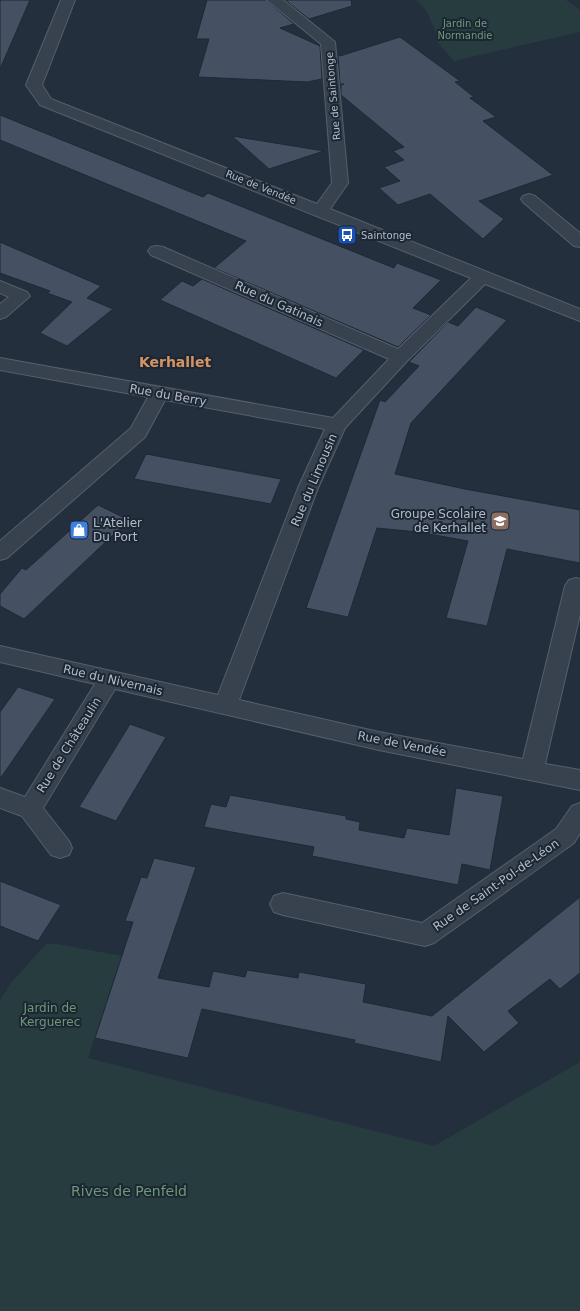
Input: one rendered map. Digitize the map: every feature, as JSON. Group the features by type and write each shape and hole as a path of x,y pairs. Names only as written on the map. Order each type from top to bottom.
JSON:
{"street":[{"name":"Rue de Vendée","path":"68,0 34,85 45,102 482,277 577,310"},
{"name":"Rue de Saintonge","path":"274,0 328,42 340,183 320,211"},
{"path":"529,199 580,242"},
{"name":"Rue du Gatinais","path":"158,251 400,357"},
{"name":"Rue du Limousin","path":"225,706 308,488 337,426 400,357 482,277"},
{"path":"0,286 22,296 0,313"},
{"name":"Rue du Berry","path":"2,367 160,393 337,426"},
{"path":"0,553 138,432 160,393"},
{"path":"532,770 576,586"},
{"name":"Rue du Nivernais","path":"0,654 225,706"},
{"name":"Rue de Châteaulin","path":"30,810 109,680"},
{"name":"Rue de Vendée","path":"225,706 379,741 580,780"},
{"path":"0,798 30,810 60,848"},
{"name":"Rue de Saint-Pol-de-Léon","path":"283,904 425,935 565,836 580,813"}],"green space":[{"name":"Jardin de Normandie","path":"416,0 566,0 580,10 580,32 454,61 438,43 435,30 426,10"},
{"name":"Rives de Penfeld","path":"46,944 57,944 122,956 88,1058 434,1146 580,1062 580,1311 0,1311 0,1001 10,984"}],"building":[{"path":"0,0 30,0 0,69"},
{"path":"207,0 266,0 294,24 280,28 320,46 322,79 307,82 198,77 209,39 196,39"},
{"path":"285,0 351,0 352,6 309,19"},
{"path":"400,37 460,81 455,82 474,97 470,98 496,117 483,121 553,175 479,201 504,219 483,239 430,194 398,205 379,188 400,181 384,167 404,160 393,151 404,147 341,95 341,85 344,84 340,84 338,55 340,56"},
{"path":"0,115 203,197 208,193 394,268 397,263 441,280 413,308 431,315 398,347 214,268 246,241 0,140"},
{"path":"232,136 324,151 269,169"},
{"path":"0,242 101,286 87,298 113,309 67,346 40,333 72,302 47,293 50,291 0,273"},
{"path":"202,279 364,350 336,378 160,300 182,281 193,286"},
{"path":"476,307 507,320 411,423 395,474 465,489 580,510 580,563 507,549 487,626 446,618 468,541 418,532 377,528 348,617 306,608 380,400 385,402 419,366 409,362 448,322 458,326"},
{"path":"146,454 281,479 271,504 134,479"},
{"path":"98,505 129,520 24,619 0,606 0,594 22,568 26,570"},
{"path":"18,687 55,699 0,779 0,712"},
{"path":"130,724 166,737 116,821 79,807"},
{"path":"456,788 503,796 490,870 462,864 458,885 312,856 314,847 204,827 211,804 226,807 230,795 346,816 346,819 360,822 359,830 404,838 407,828 449,835"},
{"path":"154,858 196,867 158,978 209,987 213,971 245,977 247,970 298,978 299,972 366,984 363,1002 432,1016 580,897 580,973 560,989 550,979 508,1011 519,1023 484,1052 448,1016 441,1062 354,1043 355,1040 202,1009 188,1058 95,1038 133,922 125,921 141,877 147,878"},
{"path":"0,881 61,905 38,941 0,926"}],"place":[{"name":"Saintonge","path":"347,235"},
{"name":"Groupe Scolaire de Kerhallet","path":"500,521"},
{"name":"L'Atelier Du Port","path":"79,530"}],"district":[{"name":"Kerhallet","path":"175,362"}],"park label":[{"name":"Jardin de Kerguerec","path":"50,1015"}]}
